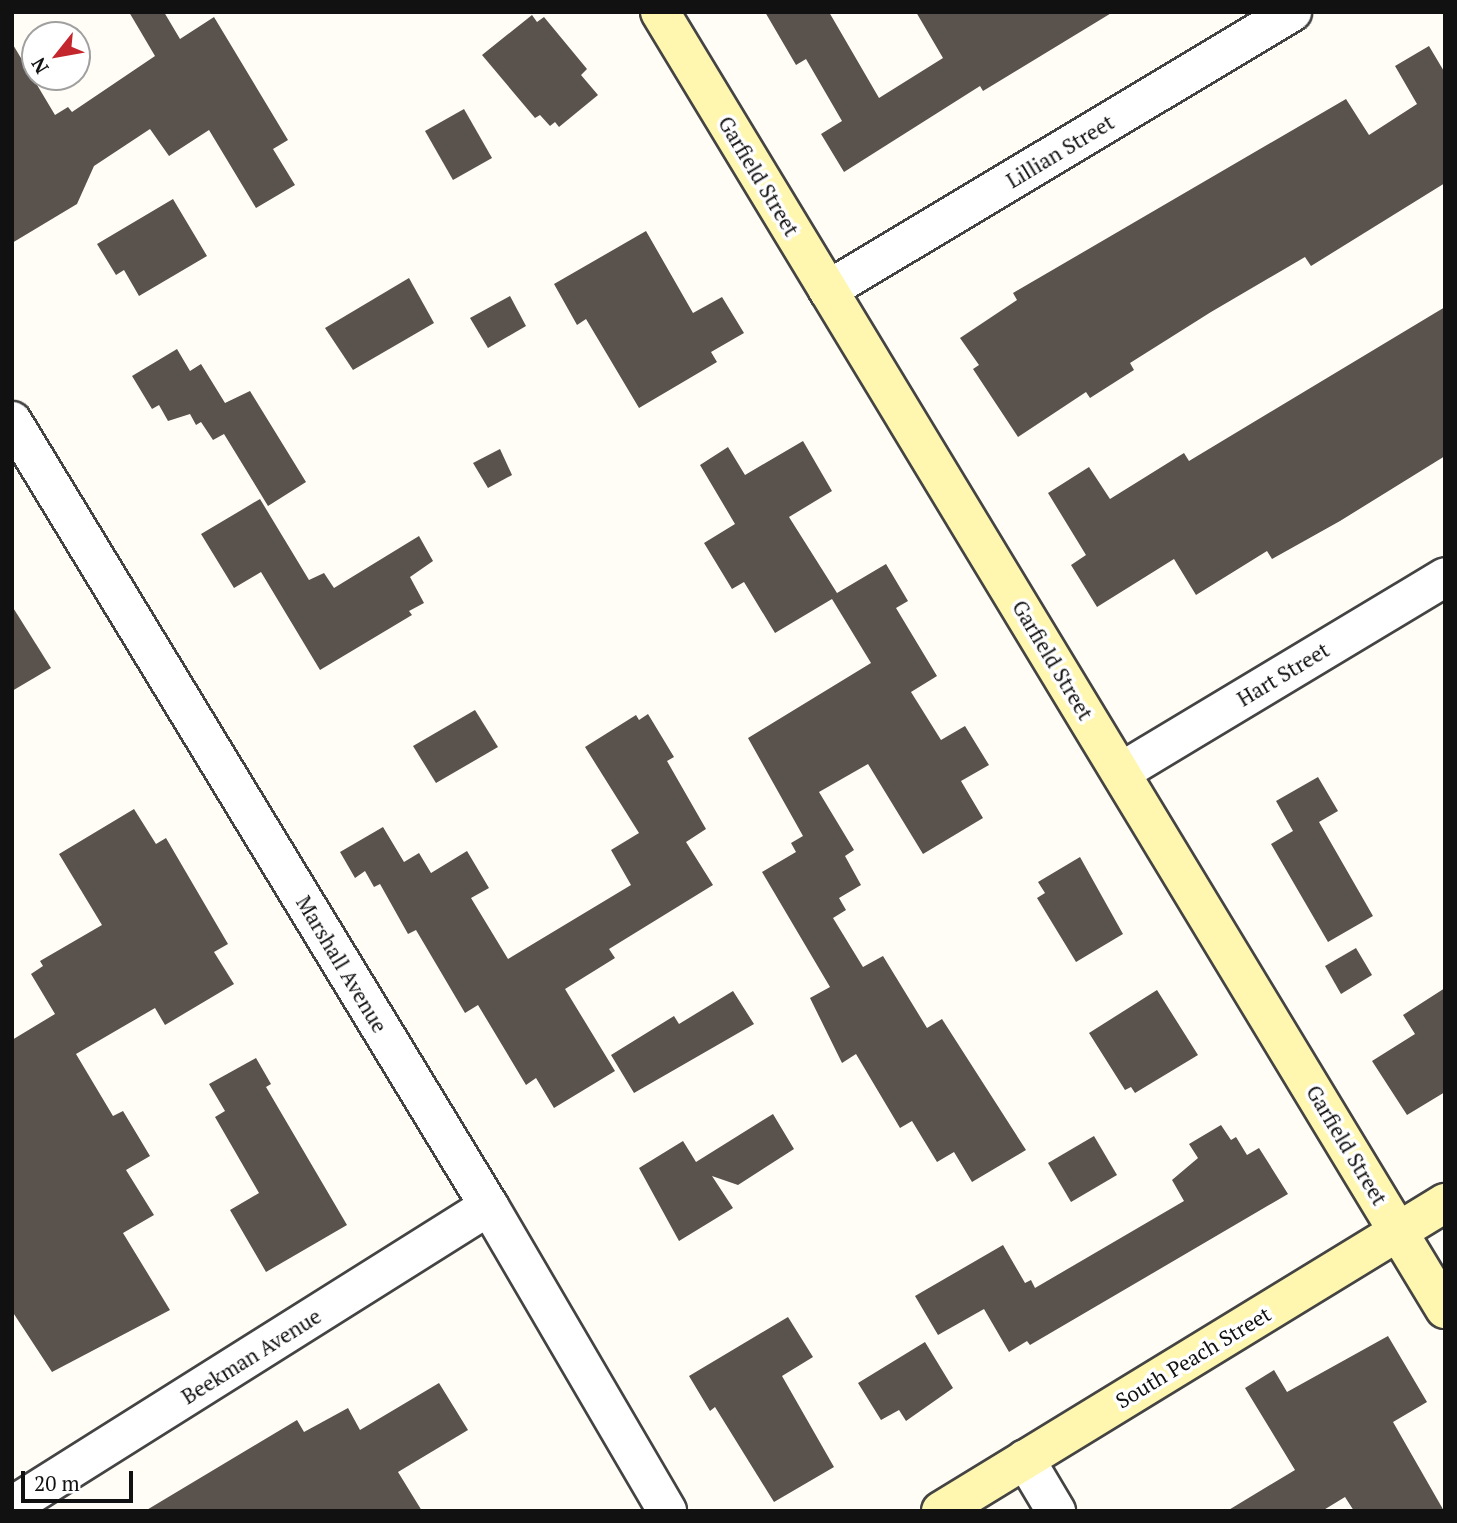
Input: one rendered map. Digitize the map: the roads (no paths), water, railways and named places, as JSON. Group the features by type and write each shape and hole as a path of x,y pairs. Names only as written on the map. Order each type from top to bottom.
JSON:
{"main road":[{"name":"Garfield Street","path":"660,12 1445,1309"},
{"name":"South Peach Street","path":"941,1511 1445,1203"}],"street":[{"name":"Lillian Street","path":"828,290 1292,12"},
{"name":"Marshall Avenue","path":"12,421 489,1206 667,1511"},
{"name":"Hart Street","path":"1121,772 1445,577"},
{"name":"Beekman Avenue","path":"16,1495 489,1206"},
{"path":"1025,1459 1056,1511"}]}
